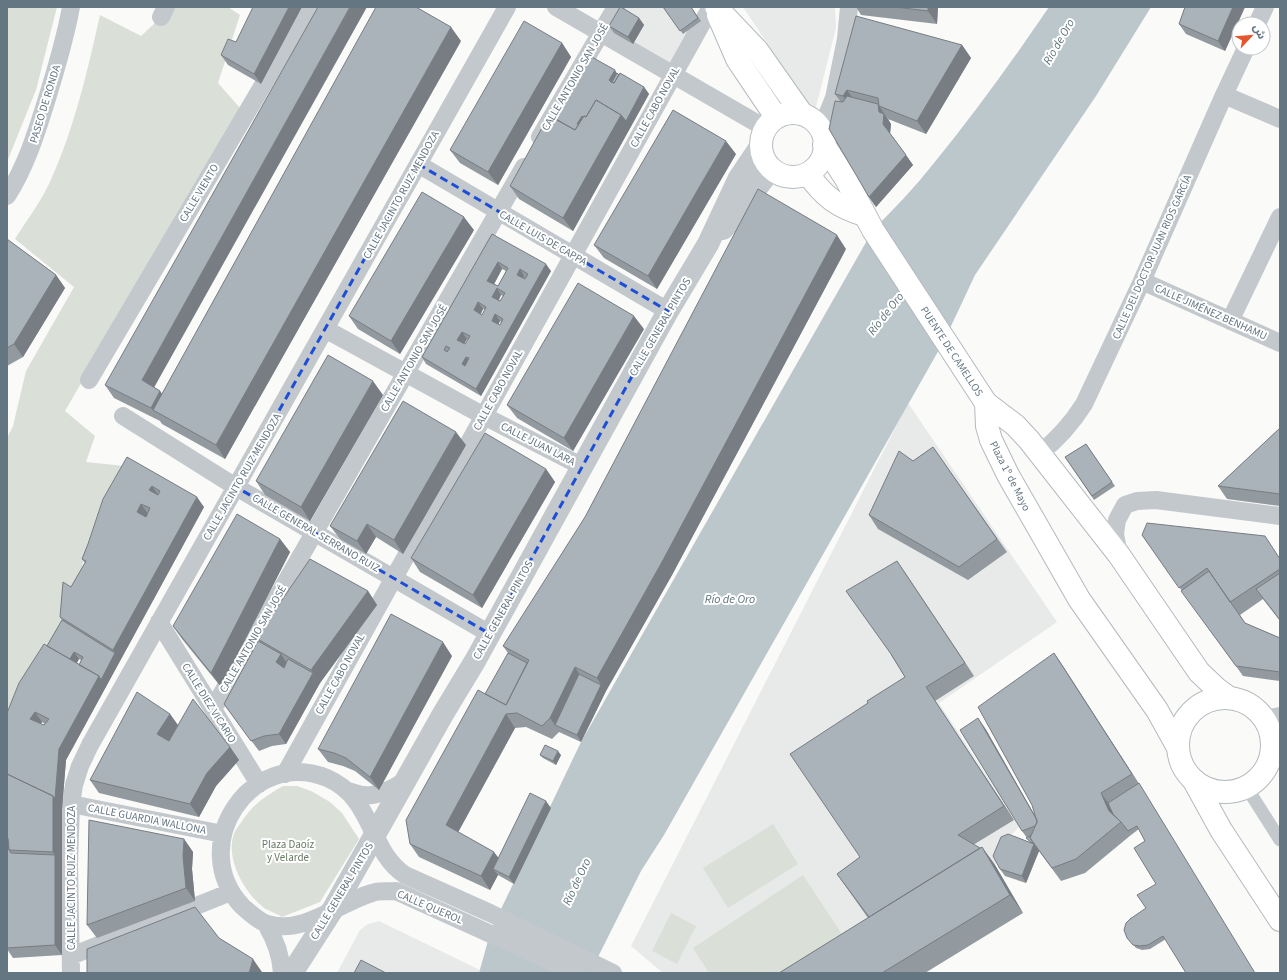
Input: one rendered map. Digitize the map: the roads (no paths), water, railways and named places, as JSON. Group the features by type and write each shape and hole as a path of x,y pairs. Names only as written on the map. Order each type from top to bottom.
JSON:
{"main road":[{"name":"PUENTE DE CAMELLOS","path":"715,7 757,50 815,128 846,179 864,215 879,240 986,403"},
{"path":"715,7 767,131 763,159 771,169 780,175 791,178 808,174 822,158 815,128 789,113 767,131"},
{"path":"808,174 818,189 832,201 847,210 864,215"},
{"path":"986,403 1015,425 1040,453 1119,555 1199,672 1228,697"},
{"name":"Plaza 1º de Mayo","path":"986,403 987,426 991,440 1008,475 1079,599 1157,710 1177,746"},
{"path":"1228,697 1242,700 1272,718 1271,732 1275,769 1265,772 1257,781 1247,788 1234,792 1220,793 1206,789 1194,781 1185,772 1180,760 1177,746 1180,730 1187,716 1205,702 1212,699 1228,697"},
{"path":"1194,781 1217,825 1280,920"}],"street":[{"name":"PASEO DE RONDA","path":"7,196 16,182 33,145 66,33 71,7"},
{"name":"CALLE VIENTO","path":"89,380 309,7"},
{"name":"CALLE JACINTO RUIZ MENDOZA","path":"71,965 69,864 71,804 76,778 90,745 507,7"},
{"path":"556,7 767,131"},
{"name":"CALLE ANTONIO SAN JOSÉ","path":"213,709 616,7"},
{"name":"CALLE CABO NOVAL","path":"285,774 711,7"},
{"path":"815,128 827,115 834,98 846,39 849,7"},
{"name":"CALLE DEL DOCTOR JUAN RIOS GARCÍA","path":"1040,453 1052,444 1075,419 1084,404 1142,281 1242,56"},
{"path":"1224,95 1280,119"},
{"name":"CALLE GENERAL PINTOS","path":"292,973 333,909 376,836 443,714 490,634 668,311 708,244 740,178 767,131"},
{"name":"CALLE LUIS DE CAPPA","path":"418,164 668,311"},
{"name":"CALLE GENERAL PINTOS","path":"708,244 740,210 771,169"},
{"path":"1230,321 1280,217"},
{"name":"CALLE JIMÉNEZ BENHAMU","path":"1142,281 1280,343"},
{"name":"CALLE JUAN LARA","path":"325,329 484,416 583,466"},
{"name":"CALLE GENERAL SERRANO RUIZ","path":"123,416 236,487 490,634"},
{"path":"1119,555 1115,534 1117,520 1125,505 1136,501 1156,500 1277,520"},
{"name":"CALLE DIEZ VICARIO","path":"159,622 259,784"},
{"path":"282,973 278,950 273,936 266,924 246,910 231,892 221,863 223,834 232,812 239,801 259,784 273,777 285,774 296,773 317,775 334,782 348,791 364,796 378,794 393,788 408,779"},
{"path":"1247,788 1280,840"},
{"path":"348,791 357,802 376,836"},
{"name":"CALLE GUARDIA WALLONA","path":"71,804 223,834"},
{"name":"CALLE QUEROL","path":"376,836 386,856 396,869 405,875 490,913 609,971"},
{"path":"71,965 231,892"},
{"name":"CALLE QUEROL","path":"333,909 373,892 396,892 576,973"},
{"path":"266,924 282,925 308,922 333,909"}],"water":[{"name":"Río de Oro","path":"1049,7 1151,7 1096,96 975,275 944,341 664,835 641,871 590,973 479,973 491,930 581,742 873,230 897,206 927,172 1022,47"}],"park label":[{"name":"Plaza Daoíz y Velarde","path":"288,850"}]}
